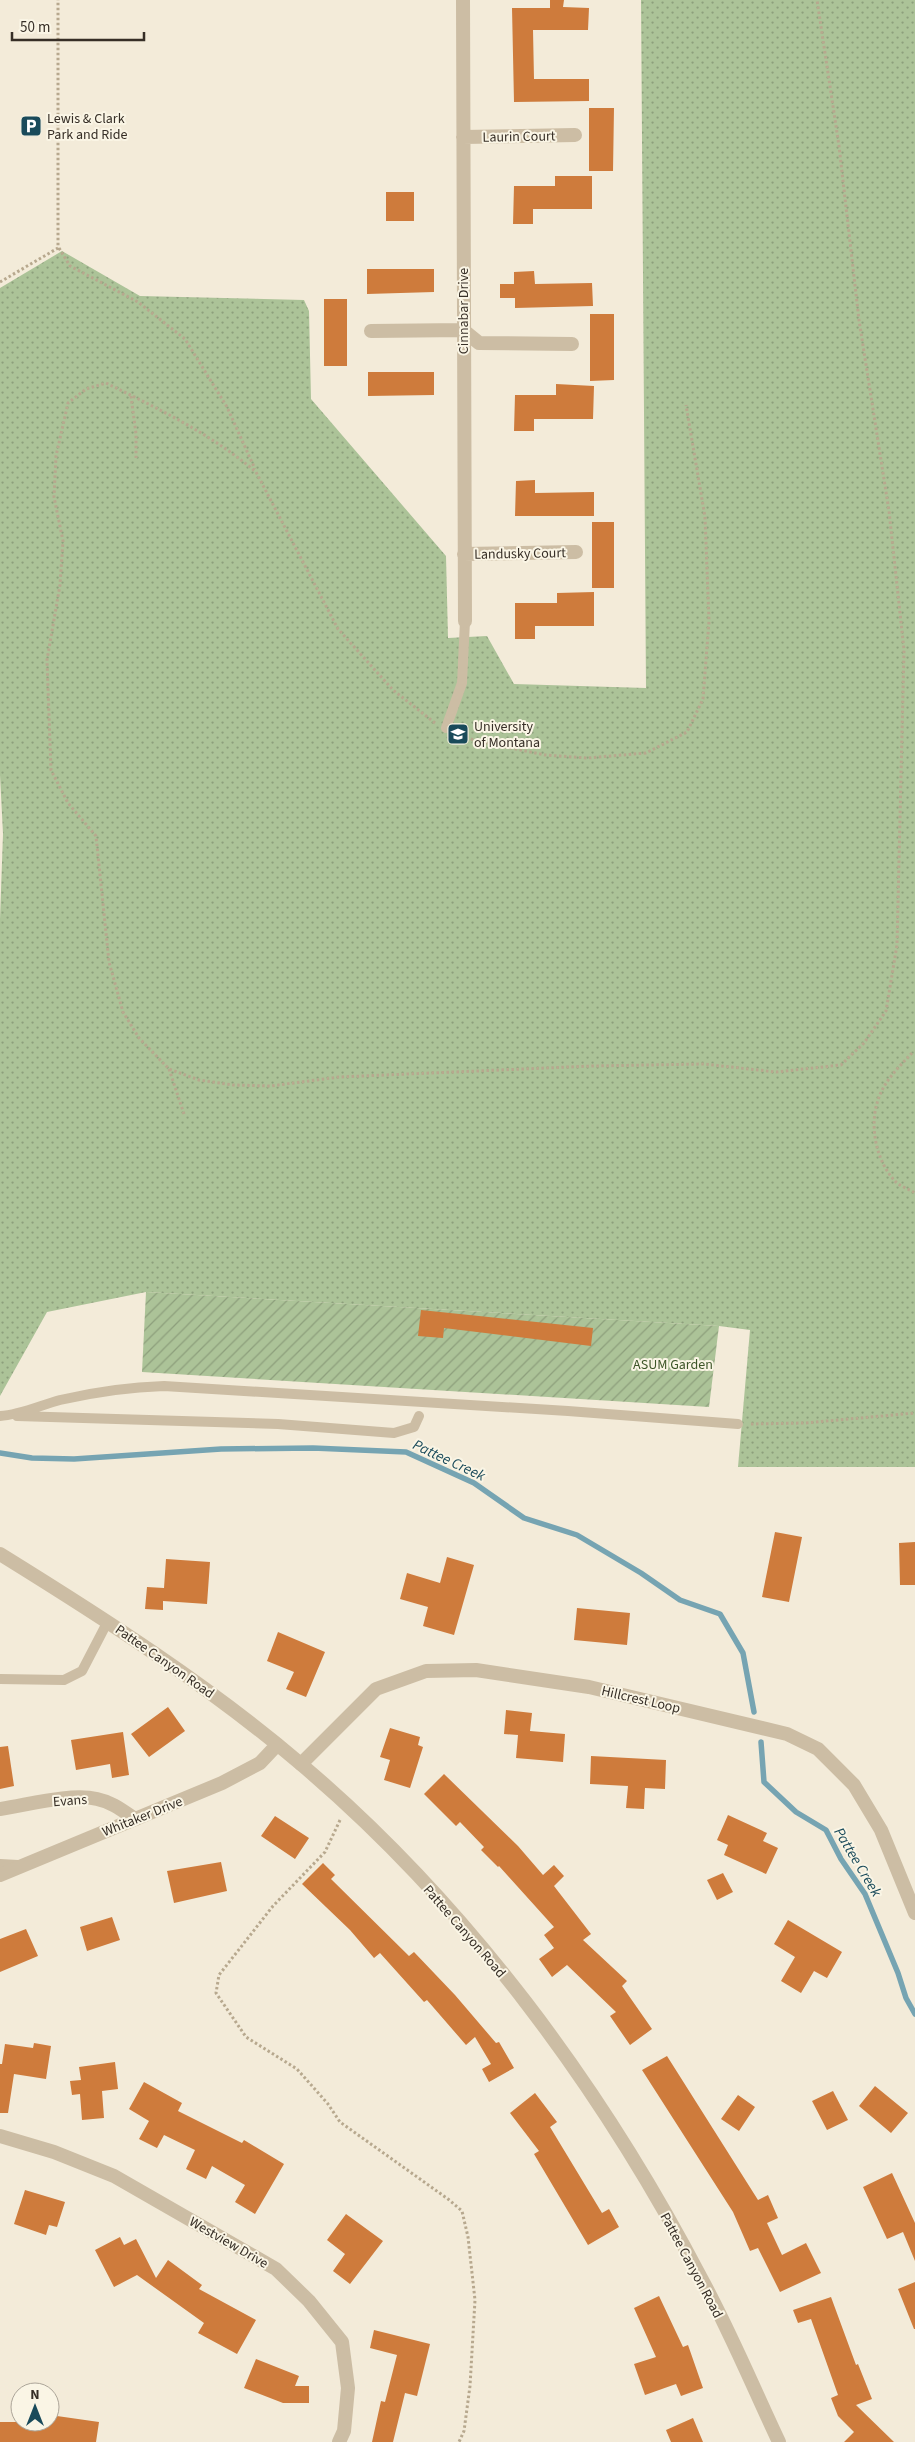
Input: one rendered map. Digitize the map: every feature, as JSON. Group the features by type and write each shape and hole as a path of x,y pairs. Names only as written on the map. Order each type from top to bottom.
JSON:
{"street":[{"name":"Cinnabar Drive","path":"463,0 465,622"},
{"name":"Laurin Court","path":"463,137 575,135"},
{"path":"372,331 463,330 479,343 572,344"},
{"name":"Landusky Court","path":"464,554 576,552"},
{"name":"Pattee Canyon Road","path":"0,1554 108,1621 205,1687 276,1746 301,1764 346,1805 412,1871 469,1933 528,2008 603,2113 640,2169 702,2279 779,2442"},
{"name":"Hillcrest Loop","path":"301,1764 376,1689 426,1671 476,1670 589,1687 787,1734 818,1749 854,1786 881,1830 915,1913"},
{"name":"Whitaker Drive","path":"0,1875 247,1771 260,1763 276,1746"},
{"name":"Evans","path":"0,1809 75,1798 97,1798 115,1805 135,1819"},
{"path":"0,1866 18,1866"},
{"name":"Westview Drive","path":"0,2136 54,2152 114,2176 276,2269 309,2301 342,2342 348,2388 344,2431 339,2442"}],"lane":[{"path":"446,728 462,683 465,622"},
{"path":"11,1415 54,1402 109,1391 135,1387 164,1386 568,1411 738,1424"},
{"path":"0,1416 278,1424 394,1434 414,1427 419,1416"},
{"path":"0,1679 64,1680 82,1671 108,1621"}],"path":[{"path":"58,0 58,248 70,266 138,302 184,339 227,407 256,472 338,629 393,690 437,724 476,741 545,755 587,758 646,753 688,732 703,699 709,620 705,517 686,405"},
{"path":"169,1069 199,1080 233,1085 271,1086 339,1077 592,1066 704,1064 776,1072 841,1065 864,1043 886,1011 897,945 904,650 890,511 859,320 839,146 817,0"},
{"path":"0,282 58,248"},
{"path":"184,1114 169,1069 139,1038 123,1012 109,962 96,836 68,803 51,770 47,660 60,585 63,541 54,497 56,456 68,403 86,389 106,383 192,426 238,456 256,472"},
{"path":"130,395 136,434 136,458"},
{"path":"912,1053 894,1072 883,1088 874,1116 875,1136 882,1160 895,1182 915,1193"},
{"path":"738,1424 805,1423 915,1413"},
{"path":"346,1805 325,1852 273,1906 219,1975 216,1992 246,2037 297,2069 328,2104 340,2122 448,2199 462,2212 468,2237 475,2300 470,2386 464,2431 459,2442"}],"green space":[{"name":"University of Montana","path":"641,0 915,0 915,1467 738,1467 750,1330 719,1326 146,1292 47,1312 0,1396 0,919 3,834 0,775 0,288 62,251 140,296 304,300 309,311 311,399 446,556 448,638 487,636 514,684 646,688"},
{"name":"ASUM Garden","path":"146,1292 719,1326 709,1407 142,1372"}],"building":[{"path":"550,0 564,0 563,7 589,8 588,30 533,30 534,79 589,79 589,101 514,102 512,8 550,8"},
{"path":"589,108 614,108 613,171 589,171"},
{"path":"555,176 592,176 592,209 533,209 533,224 513,224 514,186 555,186"},
{"path":"386,192 414,192 414,221 386,221"},
{"path":"367,269 434,269 434,292 367,294"},
{"path":"534,271 535,284 592,283 593,306 515,308 515,298 500,298 500,284 514,284 514,272"},
{"path":"324,299 347,299 347,366 324,366"},
{"path":"590,314 614,314 614,380 590,381"},
{"path":"368,372 434,372 434,395 368,396"},
{"path":"556,384 594,386 593,419 534,419 534,431 514,431 515,395 556,395"},
{"path":"535,480 535,493 594,492 594,516 515,516 516,481"},
{"path":"592,522 614,522 614,588 592,588"},
{"path":"594,592 594,626 535,626 535,639 515,639 515,603 557,603 557,593"},
{"path":"421,1310 593,1328 591,1346 444,1328 443,1338 418,1336"},
{"path":"775,1532 802,1537 789,1602 762,1597"},
{"path":"915,1542 915,1585 900,1585 899,1543"},
{"path":"447,1557 474,1565 454,1635 423,1626 428,1607 400,1599 407,1573 440,1583"},
{"path":"166,1559 210,1562 207,1604 163,1601 163,1610 145,1609 147,1587 164,1588"},
{"path":"577,1608 630,1613 627,1645 574,1640"},
{"path":"278,1632 325,1652 306,1697 286,1689 294,1672 267,1661"},
{"path":"168,1707 185,1731 149,1757 131,1734"},
{"path":"506,1710 532,1713 530,1731 565,1734 563,1762 516,1758 518,1735 504,1734"},
{"path":"390,1728 420,1737 418,1745 423,1747 410,1788 384,1780 390,1760 380,1757"},
{"path":"123,1732 129,1775 112,1778 110,1764 76,1770 71,1740"},
{"path":"8,1746 14,1786 0,1789 0,1747"},
{"path":"591,1756 666,1760 665,1789 645,1788 644,1809 626,1808 628,1786 590,1784"},
{"path":"444,1774 518,1846 543,1875 554,1865 564,1876 554,1886 591,1934 583,1940 627,1981 622,1986 652,2029 630,2045 610,2016 616,2012 567,1965 552,1977 539,1959 554,1948 544,1935 554,1927 499,1866 481,1850 484,1847 460,1822 456,1826 424,1794"},
{"path":"728,1815 767,1833 763,1841 778,1848 766,1874 724,1855 728,1845 717,1840"},
{"path":"275,1816 309,1838 295,1859 261,1836"},
{"path":"221,1862 227,1891 174,1903 167,1871"},
{"path":"323,1863 335,1875 331,1879 409,1956 414,1952 455,1995 496,2043 499,2042 514,2068 489,2082 482,2069 491,2064 475,2037 466,2045 427,2000 424,2002 380,1953 374,1958 350,1930 302,1884"},
{"path":"723,1873 733,1892 717,1900 707,1880"},
{"path":"112,1917 120,1940 87,1951 80,1927"},
{"path":"788,1920 842,1952 827,1978 814,1971 801,1993 781,1981 795,1957 774,1944"},
{"path":"26,1929 38,1956 0,1972 0,1939"},
{"path":"34,2043 51,2046 46,2079 14,2074 8,2113 0,2113 0,2064 2,2064 5,2044 33,2048"},
{"path":"667,2056 758,2200 768,2195 778,2218 767,2223 782,2255 806,2243 821,2273 780,2292 758,2248 750,2251 733,2212 642,2070"},
{"path":"115,2062 118,2089 102,2091 104,2118 82,2120 80,2094 72,2095 70,2081 81,2080 79,2067"},
{"path":"144,2082 182,2103 178,2111 242,2143 244,2140 284,2164 255,2214 235,2202 245,2185 212,2166 206,2179 186,2169 195,2150 164,2135 157,2148 139,2139 149,2121 129,2109"},
{"path":"875,2086 908,2113 891,2133 859,2106"},
{"path":"833,2091 848,2120 827,2130 812,2101"},
{"path":"535,2093 557,2122 550,2127 602,2213 609,2209 619,2227 588,2245 534,2154 539,2151 510,2113"},
{"path":"738,2095 755,2107 739,2131 721,2119"},
{"path":"892,2173 915,2223 915,2261 903,2232 887,2239 863,2187"},
{"path":"25,2190 65,2202 57,2227 49,2225 46,2235 14,2224"},
{"path":"346,2214 383,2241 350,2284 333,2271 345,2254 327,2240"},
{"path":"120,2237 124,2245 136,2239 156,2278 168,2260 202,2285 199,2289 256,2320 237,2354 198,2333 204,2323 137,2275 114,2287 95,2250"},
{"path":"915,2282 915,2329 914,2329 898,2289"},
{"path":"659,2296 683,2347 688,2345 703,2388 681,2396 676,2384 645,2395 634,2364 656,2357 634,2308"},
{"path":"831,2297 856,2365 858,2364 872,2399 856,2405 894,2442 844,2442 854,2432 838,2416 831,2398 838,2395 811,2319 798,2323 793,2310"},
{"path":"374,2330 430,2344 417,2396 405,2393 393,2442 372,2442 381,2401 385,2402 397,2355 370,2348"},
{"path":"256,2359 299,2376 295,2386 309,2386 309,2403 283,2403 244,2388"},
{"path":"60,2416 99,2422 96,2442 0,2442 0,2422 10,2422 10,2432 60,2432"},
{"path":"693,2418 703,2442 671,2442 666,2430"}],"waterway":[{"name":"Pattee Creek","path":"0,1453 32,1458 74,1459 221,1449 313,1448 406,1452 474,1483 524,1518 577,1535 641,1573 680,1600 720,1614 743,1653 754,1712"},
{"name":"Pattee Creek","path":"761,1742 764,1782 796,1812 826,1830 841,1859 865,1894 898,1973 906,1998 915,2014"}],"place":[{"name":"Lewis & Clark Park and Ride","path":"31,126"},
{"name":"University of Montana","path":"458,734"}]}
